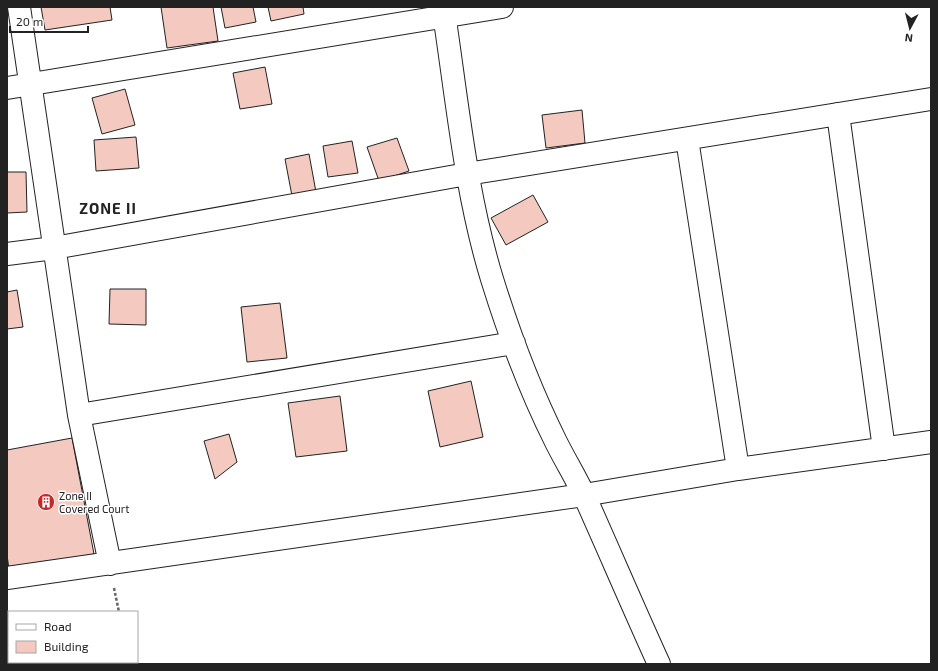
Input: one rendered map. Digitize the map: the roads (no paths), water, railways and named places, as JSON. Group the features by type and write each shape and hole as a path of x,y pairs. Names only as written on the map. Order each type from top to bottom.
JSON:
{"street":[{"path":"19,7 79,415 110,564"},
{"path":"7,88 444,11 502,7"},
{"path":"444,11 467,174 476,219 492,278 514,343 535,396 555,441 584,496 658,664"},
{"path":"7,254 54,248 467,174 931,100"},
{"path":"838,114 884,449"},
{"path":"686,139 738,469"},
{"path":"79,415 514,343"},
{"path":"7,578 584,496 738,469 931,442"}],"place":[{"name":"Zone II Covered Court","path":"46,502"}],"district":[{"name":"ZONE II","path":"108,209"}]}
